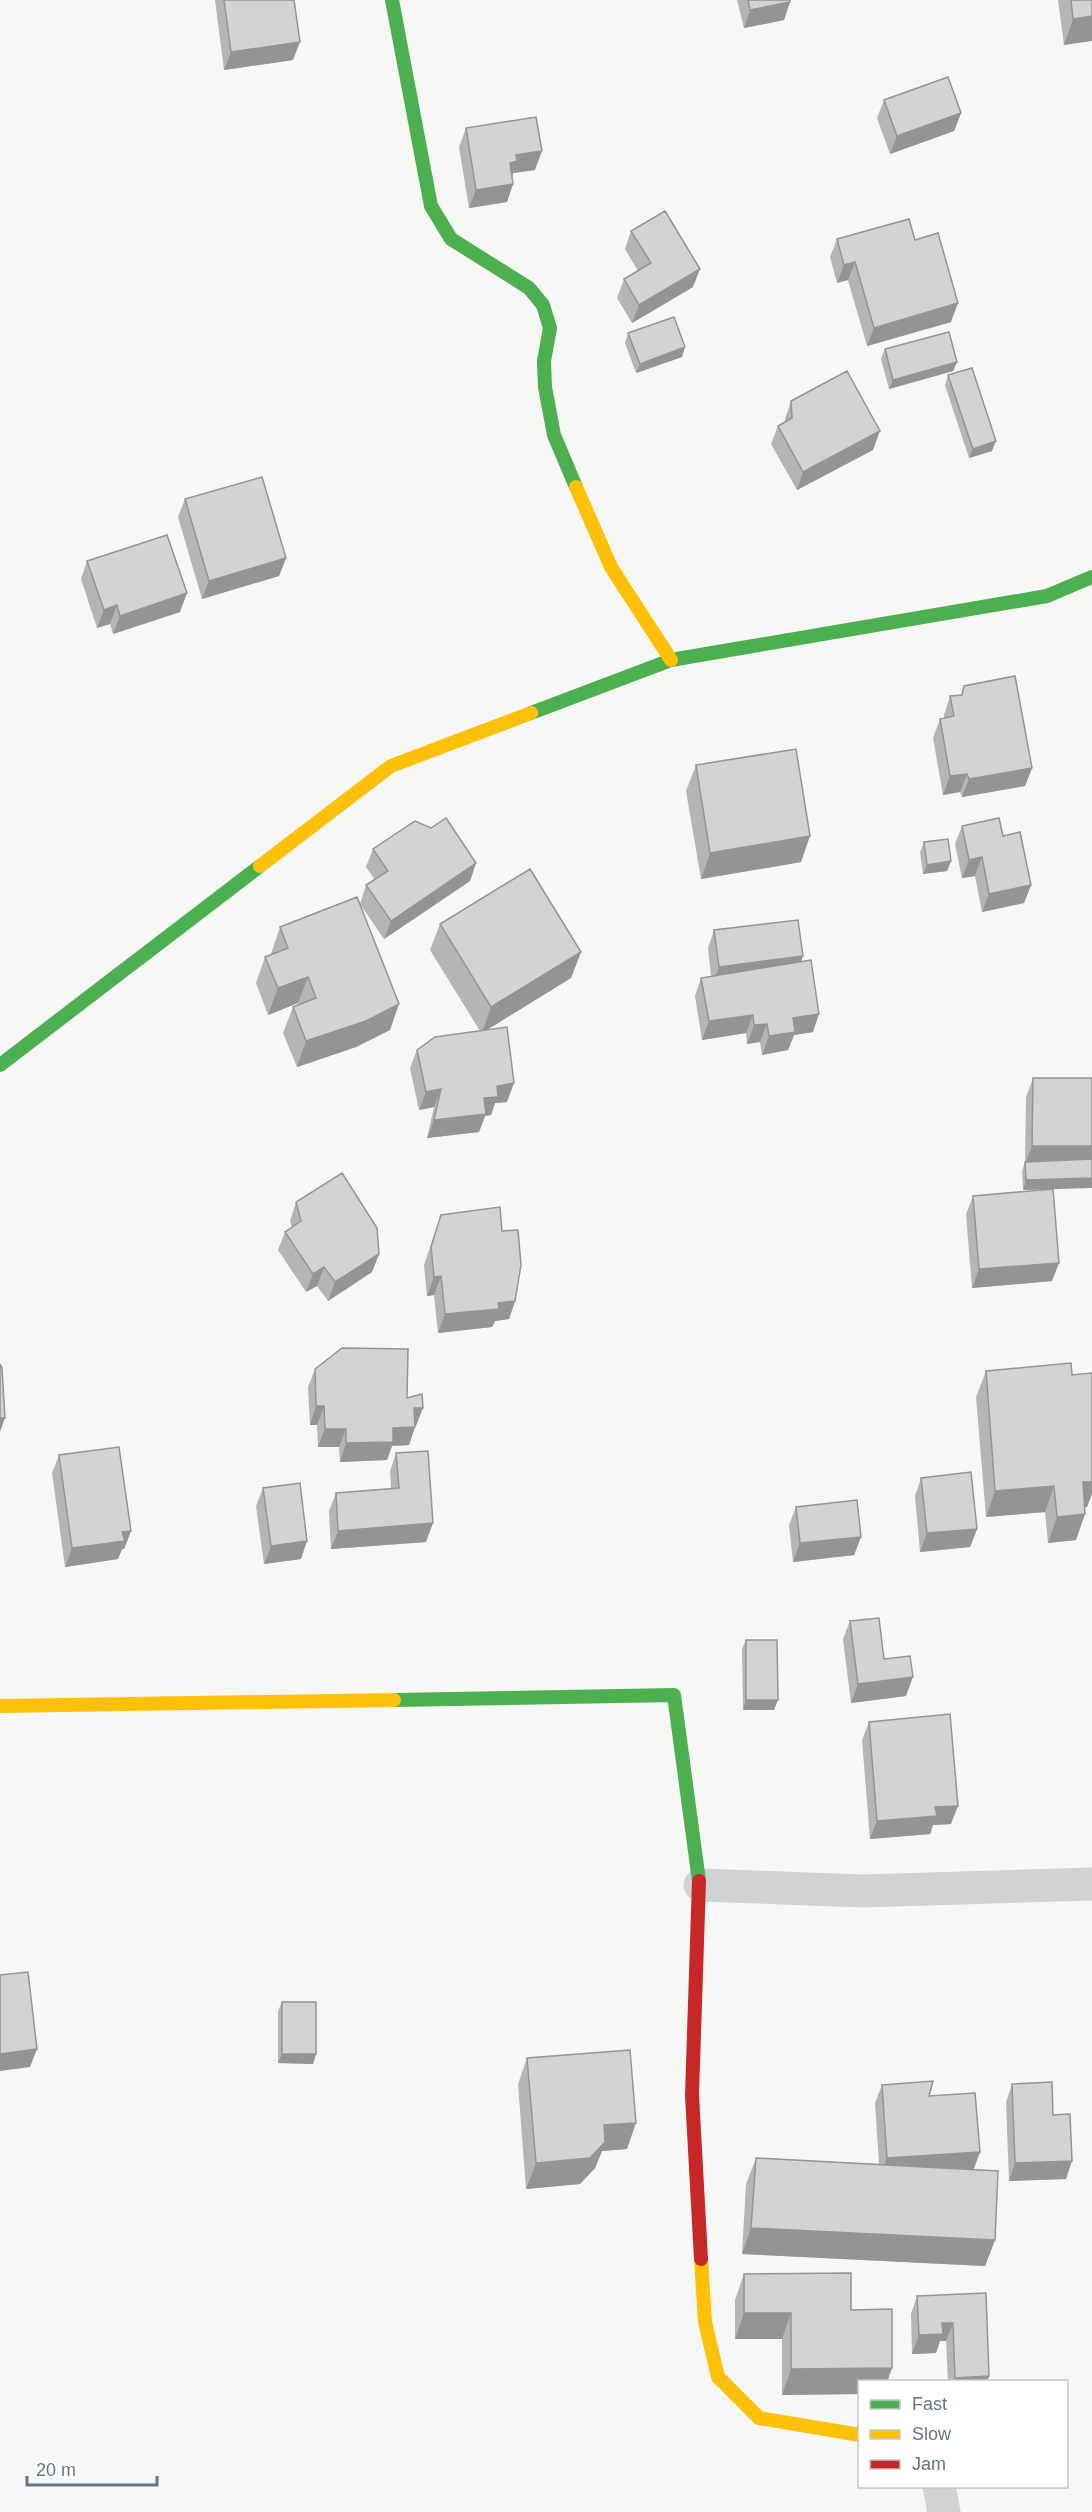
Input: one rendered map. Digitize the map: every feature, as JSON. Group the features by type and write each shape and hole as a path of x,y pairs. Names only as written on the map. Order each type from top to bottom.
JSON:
{"street":[{"path":"392,0 431,206 451,239 529,288 543,304 550,328 544,361 545,387 554,435 611,567 671,660"},
{"path":"0,1065 391,766 671,660 1047,596 1092,577"},
{"path":"0,1706 674,1695 700,1885 693,2095 705,2322 718,2377 759,2418 858,2435"},
{"path":"700,1885 863,1891 1092,1884"},
{"path":"939,2488 944,2512"}],"building":[{"path":"224,0 294,0 300,42 231,52"},
{"path":"748,0 790,0 790,2 750,10"},
{"path":"1071,0 1092,0 1092,16 1073,19"},
{"path":"948,77 961,113 897,136 884,100"},
{"path":"536,117 542,151 516,155 517,161 510,163 513,184 476,190 466,128"},
{"path":"665,211 700,269 639,305 624,279 651,263 631,231"},
{"path":"909,219 915,240 938,233 958,303 874,328 855,262 844,265 837,239"},
{"path":"674,317 685,347 640,364 628,333"},
{"path":"949,332 957,362 893,380 885,349"},
{"path":"972,368 996,441 973,449 948,375"},
{"path":"847,371 880,431 803,472 778,426 792,418 791,401"},
{"path":"262,477 286,558 209,581 185,499"},
{"path":"167,535 187,593 120,616 117,605 104,610 87,561"},
{"path":"1015,676 1032,768 969,779 967,774 950,776 940,719 954,716 950,696 962,695 964,686"},
{"path":"796,749 810,836 710,853 696,765"},
{"path":"446,818 476,863 391,921 366,885 388,871 373,849 415,821 431,828"},
{"path":"999,818 1003,836 1020,832 1031,885 989,894 982,857 969,860 962,826"},
{"path":"948,839 951,861 927,865 924,842"},
{"path":"530,869 581,952 491,1007 440,924"},
{"path":"357,897 399,1004 366,1021 306,1041 293,1007 316,998 308,977 278,988 265,957 288,948 280,927"},
{"path":"798,920 803,956 719,967 714,930"},
{"path":"811,960 819,1014 793,1018 795,1032 769,1036 767,1024 754,1025 753,1015 709,1021 701,978"},
{"path":"507,1027 514,1083 497,1086 498,1097 484,1098 486,1114 434,1120 441,1089 426,1092 417,1050 435,1037"},
{"path":"1033,1078 1092,1078 1092,1146 1032,1146"},
{"path":"1092,1159 1092,1178 1026,1180 1025,1162"},
{"path":"342,1173 377,1228 379,1254 335,1282 324,1267 313,1274 285,1232 301,1221 296,1202"},
{"path":"1053,1189 1059,1263 979,1269 973,1196"},
{"path":"500,1207 502,1231 518,1230 521,1265 515,1301 498,1303 499,1309 445,1314 441,1276 434,1277 431,1247 441,1215"},
{"path":"342,1348 408,1349 407,1398 422,1394 423,1408 414,1408 415,1427 393,1428 393,1442 346,1443 346,1429 325,1429 324,1406 316,1406 315,1369"},
{"path":"1071,1363 1072,1375 1092,1373 1092,1482 1083,1482 1085,1514 1057,1517 1054,1486 995,1491 986,1371"},
{"path":"0,1364 2,1368 5,1418 0,1418"},
{"path":"119,1447 131,1531 122,1532 125,1541 72,1548 59,1455"},
{"path":"428,1451 433,1523 338,1531 336,1493 399,1488 396,1453"},
{"path":"971,1472 977,1529 927,1533 921,1478"},
{"path":"300,1483 307,1541 271,1546 263,1488"},
{"path":"857,1500 861,1537 800,1543 796,1507"},
{"path":"879,1618 884,1659 910,1656 913,1677 858,1684 850,1621"},
{"path":"746,1640 777,1640 778,1700 746,1700"},
{"path":"950,1714 958,1806 935,1807 937,1816 877,1821 869,1722"},
{"path":"28,1972 37,2049 0,2054 0,1975"},
{"path":"282,2002 316,2002 316,2054 282,2054"},
{"path":"630,2050 636,2123 604,2125 605,2142 590,2158 536,2163 527,2058"},
{"path":"933,2081 929,2096 975,2093 980,2152 887,2158 882,2085"},
{"path":"1052,2082 1053,2115 1070,2114 1072,2161 1015,2163 1012,2084"},
{"path":"756,2158 998,2171 995,2240 751,2228"},
{"path":"851,2273 851,2310 892,2309 892,2368 791,2369 791,2313 744,2313 744,2274"},
{"path":"986,2293 989,2376 955,2378 953,2323 942,2323 943,2334 919,2335 917,2296"}],"traffic: fast":[{"path":"392,0 431,206 451,239 529,288 543,305 550,328 544,361 545,387 554,435 576,487"},
{"path":"531,713 671,660 1047,596 1092,577"},
{"path":"0,1065 260,866"},
{"path":"394,1700 674,1695 699,1881"}],"traffic: slow":[{"path":"576,487 611,567 671,660"},
{"path":"260,866 391,766 531,713"},
{"path":"0,1706 394,1700"},
{"path":"701,2259 705,2322 718,2377 759,2418 858,2435"}],"traffic: jam":[{"path":"699,1881 692,2095 701,2259"}]}
